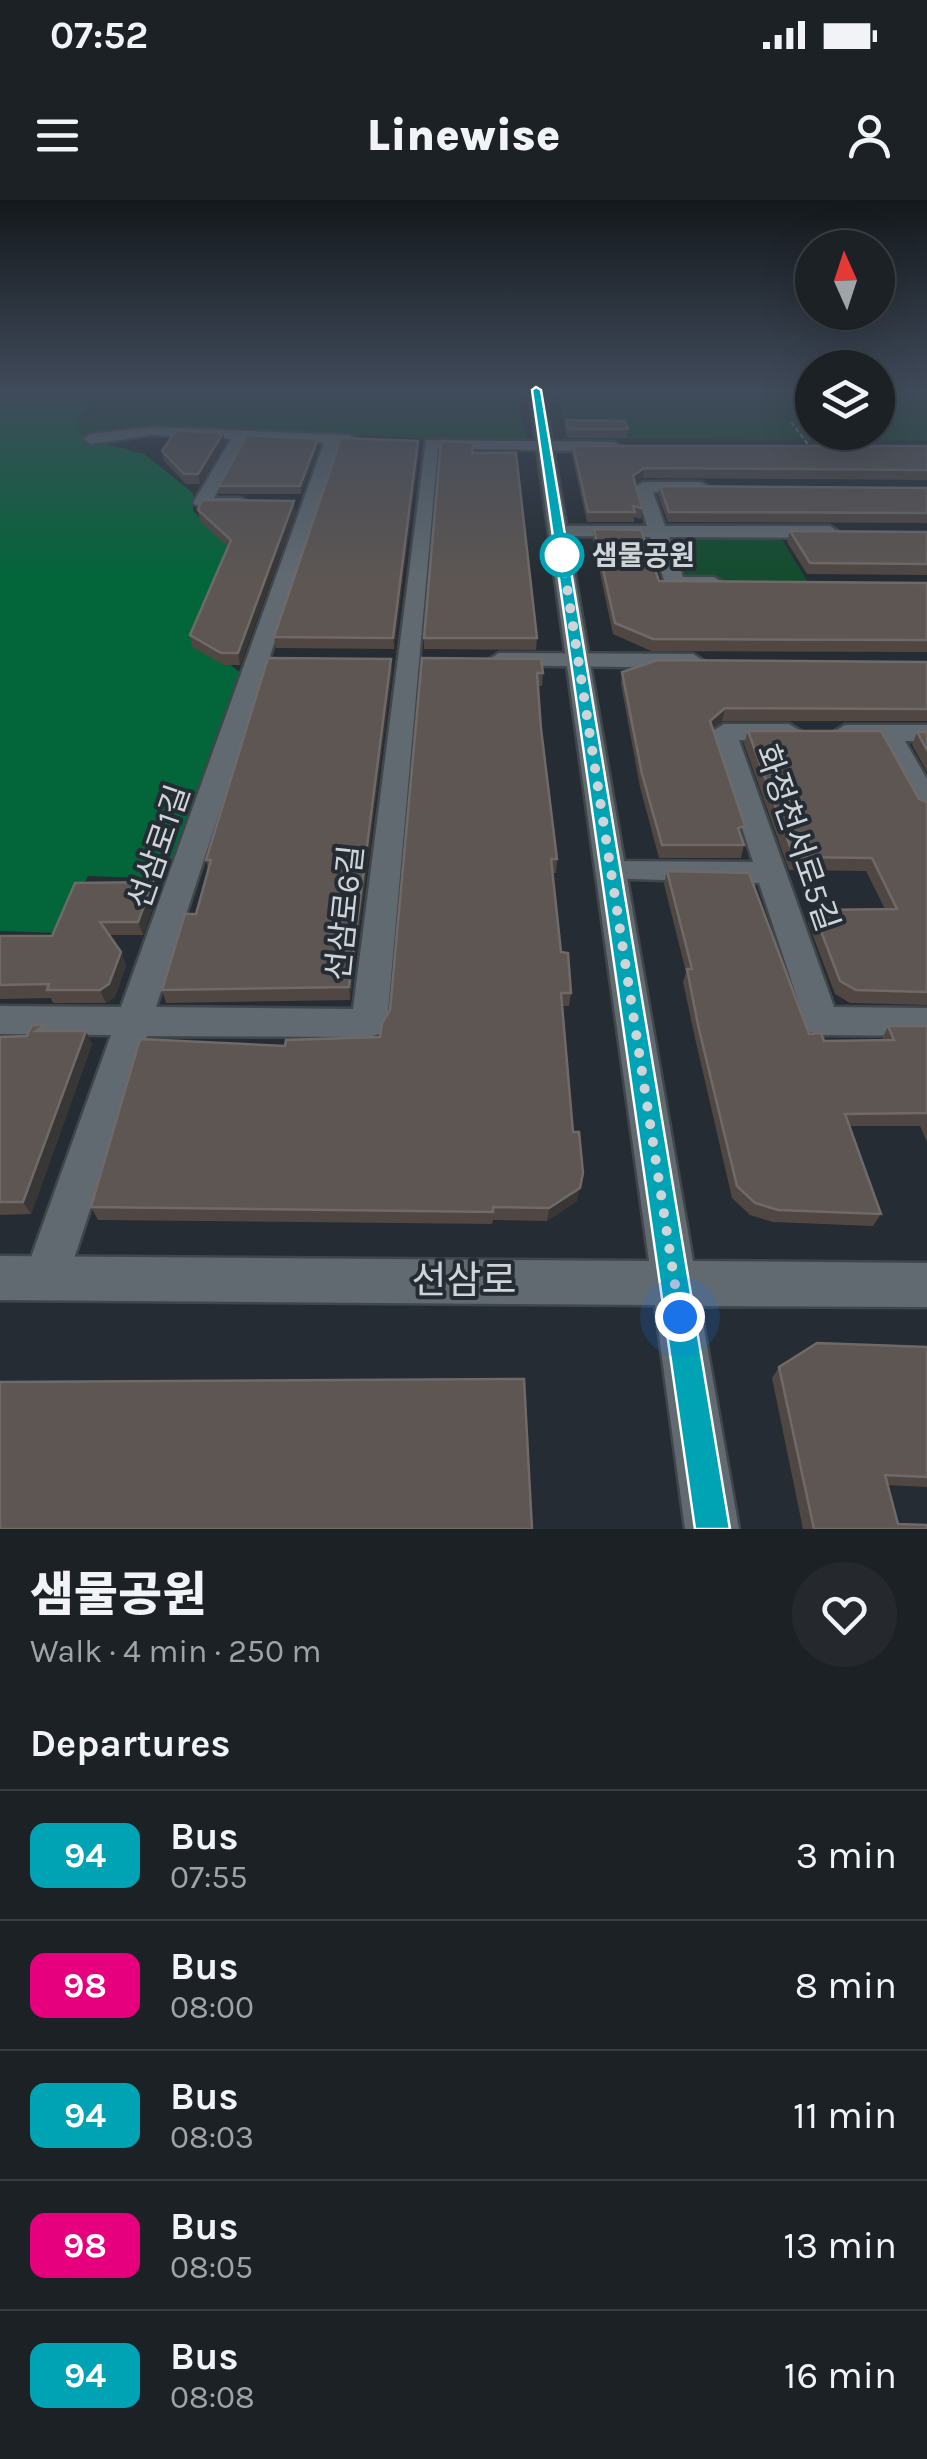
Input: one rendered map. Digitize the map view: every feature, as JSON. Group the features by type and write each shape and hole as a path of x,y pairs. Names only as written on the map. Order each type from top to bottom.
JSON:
{"street":[{"path":"231,452 202,503 257,503"},
{"name":"선삼로1길","path":"46,1277 270,659 303,503 328,452"},
{"name":"선삼로6길","path":"0,1020 368,1023 408,660 420,452"},
{"path":"546,452 712,1529"},
{"path":"722,488 643,487 675,583 733,584"},
{"path":"558,530 857,532"},
{"path":"484,660 714,662"},
{"name":"화정천서로5길","path":"927,734 724,732 822,1021 927,1022"},
{"path":"888,733 927,804"},
{"path":"611,871 772,873"},
{"name":"선삼로","path":"0,1278 927,1285"}],"green space":[{"path":"0,452 144,454 193,493 193,511 231,548 195,636 243,675 173,879 88,876 60,933 0,931"},
{"path":"660,532 778,533 808,582 678,582"}],"building":[{"path":"163,452 211,452 198,474 184,474"},
{"path":"238,452 313,452 300,486 219,486"},
{"path":"336,452 417,452 393,638 274,637"},
{"path":"440,452 516,453 537,638 424,638"},
{"path":"574,452 927,452 927,470 644,468 633,476 642,508 633,506 635,512 588,512"},
{"path":"660,486 927,488 927,513 669,512"},
{"path":"202,500 294,501 238,653 221,653 190,635 231,540 198,510"},
{"path":"594,529 641,530 659,581 927,583 927,640 653,639 615,623"},
{"path":"790,531 927,532 927,564 810,563"},
{"path":"268,658 391,659 349,987 162,990 185,914 196,914 211,860 206,860"},
{"path":"422,658 541,659 543,673 537,673 541,729 557,859 551,859 561,952 568,953 571,993 561,993 573,1132 579,1132 583,1173 580,1188 549,1208 493,1207 493,1212 91,1207 140,1039 285,1046 286,1040 380,1037 390,1010"},
{"path":"658,660 927,662 927,709 725,708 710,721 745,826 738,828 744,845 662,845 642,774 622,672"},
{"path":"748,731 881,731 919,799 927,802 927,992 856,990 840,981 813,910 897,909 872,858 794,857"},
{"path":"917,732 927,732 927,750"},
{"path":"667,871 749,873 809,1034 821,1033 824,1041 894,1040 888,1026 927,1026 927,1113 845,1114 881,1214 778,1210 755,1203 737,1186 698,1025 687,969 692,969"},
{"path":"153,882 138,922 100,922 121,952 109,984 100,990 47,990 49,984 0,985 0,936 52,936 75,883"},
{"path":"32,1025 45,1025 36,1031 86,1031 23,1202 0,1202 0,1037 27,1036"},
{"path":"817,1343 927,1347 927,1477 885,1475 898,1524 927,1525 927,1529 814,1529 779,1367"},
{"path":"524,1379 532,1529 0,1529 0,1382"}],"bus line":[{"name":"94","path":"546,452 712,1529"}],"place":[{"name":"샘물공원","path":"562,555"}],"route":[{"path":"562,555 680,1317"}]}
